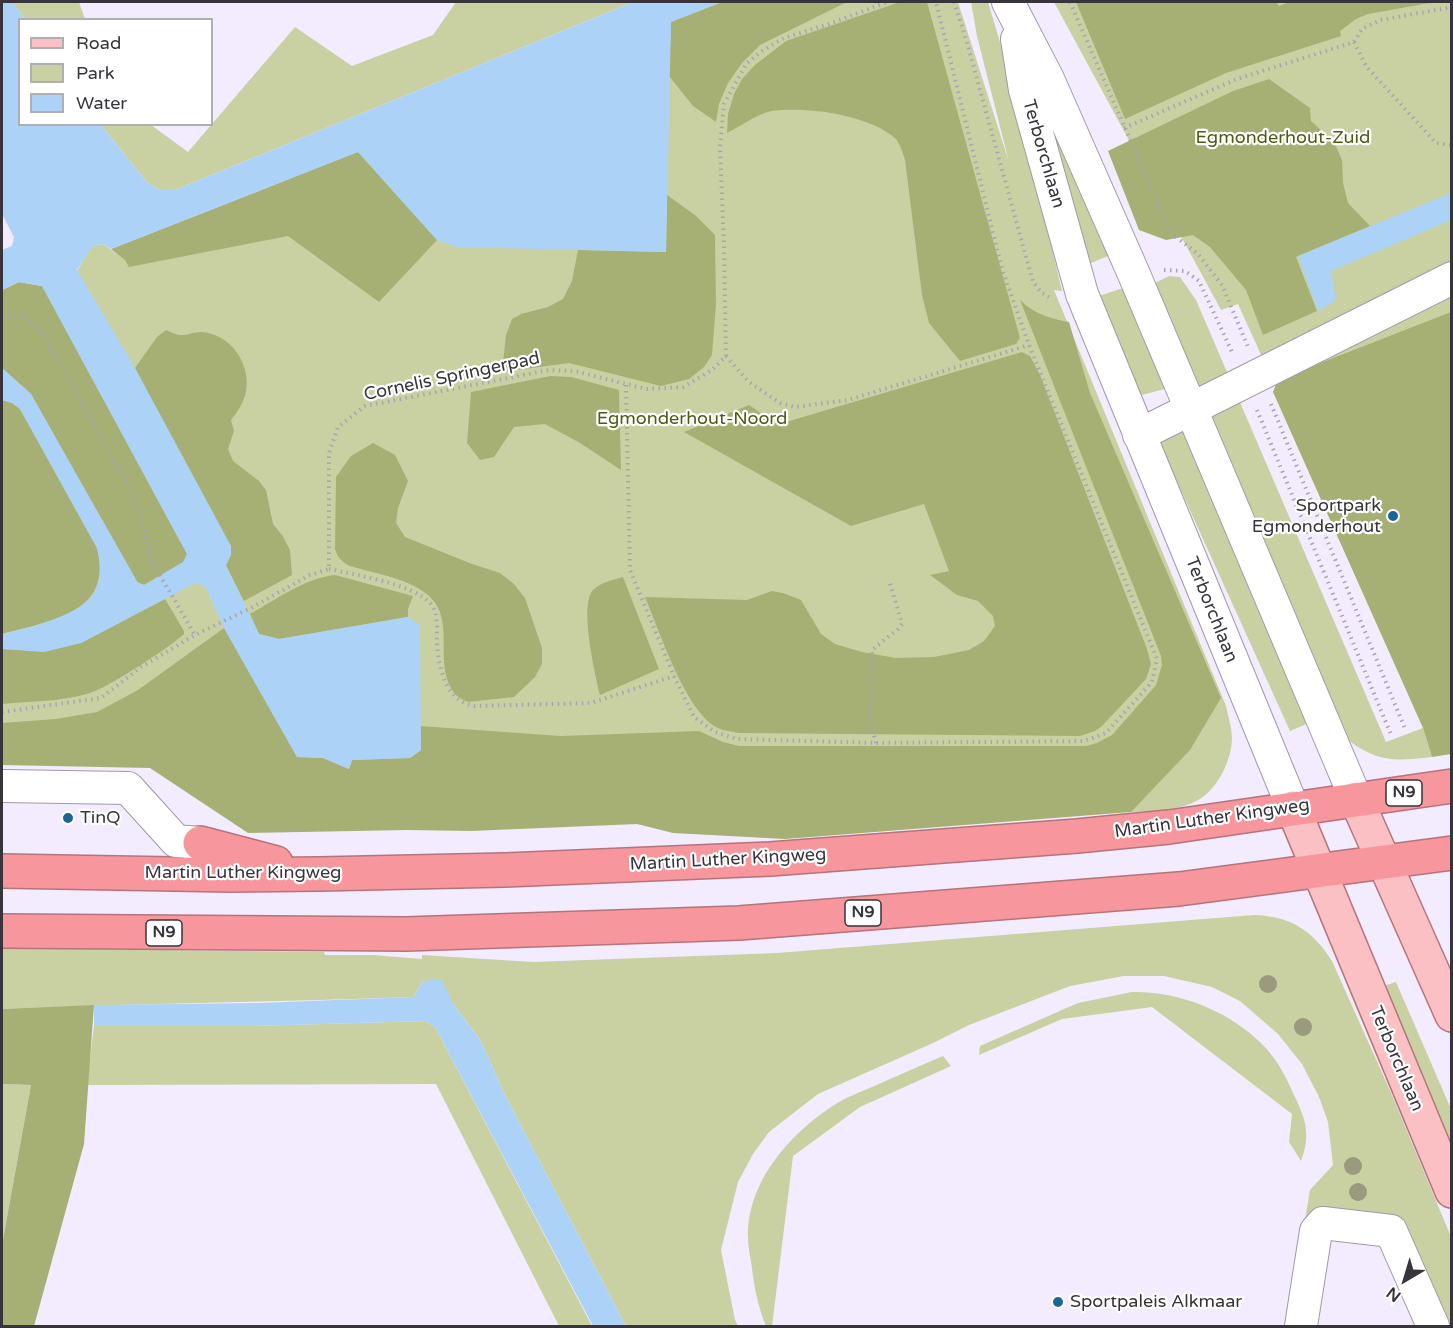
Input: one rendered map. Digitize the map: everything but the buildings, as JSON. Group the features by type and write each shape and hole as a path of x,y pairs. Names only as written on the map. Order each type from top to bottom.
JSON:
{"highway":[{"name":"Martin Luther Kingweg","path":"2,871 319,874 505,870 770,859 1169,827 1452,786"},
{"name":"N9","path":"200,843 319,874"},
{"name":"N9","path":"2,931 394,934 727,923 1179,889 1452,854"}],"main road":[{"name":"Terborchlaan","path":"1356,799 1452,1016"},
{"name":"Terborchlaan","path":"1293,808 1452,1191"}],"street":[{"name":"Terborchlaan","path":"1010,8 1048,79 1356,799"},
{"name":"Terborchlaan","path":"1010,8 1025,90 1082,294 1293,808"},
{"path":"1139,435 1452,278"},
{"name":"N9","path":"2,786 128,788 176,841 200,843"},
{"path":"1301,1326 1316,1231 1323,1224 1391,1231 1433,1326"}],"path":[{"path":"887,2 784,38 762,51 747,63 724,104 720,147 726,356 749,382 780,403 795,406 848,400 1029,345"},
{"path":"626,385 630,570 674,676 694,717 715,732 737,739 876,743 1084,741 1106,733 1152,682 1157,659 1029,345 1002,269 936,2"},
{"path":"1124,128 1237,79 1354,42 1362,29 1381,20 1452,6"},
{"path":"1354,42 1366,66 1436,142 1452,145"},
{"path":"1154,269 1185,271 1199,281 1246,382 1392,737"},
{"path":"2,319 9,315 28,317 43,333 135,498 151,560 195,635"},
{"name":"Cornelis Springerpad","path":"329,569 329,453 338,427 365,406 549,369 574,371 646,389 683,387 712,370 726,356"},
{"path":"2,712 101,698 141,667 195,635 249,609 310,575 329,569 388,582 423,597 431,604 436,615 437,646 445,682 463,704 474,706 591,703 674,676"},
{"path":"876,743 870,719 872,650 902,624 890,583"}],"green space":[{"path":"12,2 79,2 85,18 24,18"},
{"path":"456,2 633,2 175,190 159,190 145,180 102,126 152,126 188,152 210,126 213,126 213,123 295,27 352,66 433,35"},
{"name":"Egmonderhout-Noord","path":"693,2 958,2 1009,162 977,36 971,2 988,2 1016,96 1062,291 1054,290 1226,706 1232,739 1231,749 1225,768 1208,793 1192,803 1177,808 1131,812 1097,785 244,820 154,763 2,754 2,304 77,271 92,246 103,244 117,254"},
{"path":"722,2 847,2 760,45 742,63 728,83 719,104 716,122 693,106 669,76 671,22"},
{"path":"900,2 927,2 1020,338 1016,344 960,361 929,323 922,295 905,160 896,139 885,131 855,118 802,110 767,112 727,133 728,114 734,94 742,79 755,65 786,41"},
{"name":"Egmonderhout-Zuid","path":"1054,2 1451,2 1451,729 1432,732 1238,304 1221,310"},
{"path":"1076,2 1276,2 1279,6 1289,2 1435,2 1368,14 1356,19 1340,31 1341,36 1226,73 1125,119"},
{"path":"1035,72 1113,254 1084,266"},
{"name":"Egmonderhout-Zuid","path":"1269,79 1310,108 1311,121 1334,142 1342,160 1343,183 1348,203 1370,226 1296,257 1317,311 1263,335 1246,290 1210,247 1193,235 1166,240 1139,230 1108,151 1233,91"},
{"path":"358,152 437,240 379,302 288,236 129,267 125,260 111,249"},
{"path":"667,195 695,215 715,235 716,304 712,355 704,367 689,379 661,386 569,363 502,372 506,335 512,319 521,314 548,307 563,299 572,281 578,250 666,252"},
{"path":"1169,276 1180,277 1196,300 1386,742 1423,728 1432,757 1388,759 1369,753 1348,740 1149,286"},
{"path":"19,282 42,286 187,554 184,562 144,585 135,581 31,394 2,368 2,290"},
{"path":"1126,287 1168,388 1138,396 1096,297"},
{"path":"1020,300 1042,315 1069,322 1090,393 1221,698 1190,750 1131,812 785,839 673,833 637,824 471,831 248,833 150,768 2,765 2,723 56,719 97,712 138,690 224,628 297,757 323,758 349,769 352,760 410,758 421,750 420,726 561,736 699,731 723,742 739,746 1086,746 1097,743 1112,735 1156,685 1162,665 1161,656"},
{"name":"Sportpark Egmonderhout","path":"1451,312 1451,754 1432,757 1423,728 1273,392 1277,382 1282,378"},
{"path":"166,330 179,335 200,332 215,335 230,345 245,369 247,387 245,396 231,420 234,431 228,449 233,461 259,481 266,490 273,524 290,550 292,575 244,601 225,564 231,555 135,368 157,337"},
{"path":"1022,352 1030,356 1040,375 1147,649 1151,664 1146,679 1102,726 1080,736 738,733 718,728 705,718 694,704 674,668 645,597 747,600 772,591 783,593 801,600 821,634 835,644 896,658 934,657 969,650 984,641 995,626 993,616 978,601 957,595 930,575 949,571 924,504 851,526 684,432 749,405 771,420 786,422"},
{"path":"550,376 571,377 619,390 621,470 580,443 545,424 514,427 494,457 480,460 467,443 471,392"},
{"path":"2,400 20,409 97,548 100,570 96,587 87,601 74,611 2,634"},
{"path":"1181,421 1311,722 1290,731 1155,433"},
{"path":"373,443 395,455 408,481 398,508 396,523 405,537 500,573 514,584 525,598 542,648 542,664 535,677 514,697 468,702 457,696 448,682 445,669 443,626 440,612 433,600 421,590 396,579 350,566 337,555 335,549 336,477 351,456"},
{"path":"335,575 413,596 408,609 408,617 279,639 259,634 250,614 302,585"},
{"path":"623,577 659,669 600,695 589,640 587,610 589,598 593,590 600,585"},
{"path":"165,599 184,631 184,634 166,648 111,683 90,693 57,700 2,704 2,649 44,651 81,643"},
{"path":"1254,915 1278,918 1299,927 1317,941 1332,961 1392,1095 1451,1237 1451,1326 1442,1326 1401,1233 1303,1232 1310,1190 1333,1165 1328,1122 1319,1097 1302,1064 1278,1034 1240,1001 1212,987 1164,976 1124,976 1070,986 969,1025 818,1094 769,1132 753,1154 738,1182 721,1250 738,1326 626,1326 504,1093 481,1041 454,1005 423,981 413,997 2,1009 2,948 324,952 325,955 373,955 422,959 422,955 533,962 777,953"},
{"path":"1396,982 1451,1109 1451,1152 1384,986"},
{"path":"1132,992 1169,995 1204,1006 1237,1023 1265,1047 1285,1076 1304,1120 1306,1143 1301,1161 1289,1142 1292,1114 1152,1007 1062,1019 979,1055 980,1046 1078,1003"},
{"path":"94,1005 84,1144 34,1326 2,1326 2,1245 31,1085 2,1084 2,1009"},
{"path":"425,1021 435,1027 592,1326 559,1326 436,1084 87,1085 94,1026 254,1026"},
{"path":"943,1056 951,1066 860,1107 793,1156 772,1326 766,1326 756,1291 748,1237 755,1196 764,1177 776,1159 805,1127 839,1102"},
{"path":"2,1084 31,1085 2,1245"}],"water":[{"path":"2,2 12,2 24,18 18,18 18,126 102,126 145,180 159,190 175,190 633,2 722,2 671,22 666,252 457,247 437,240 358,152 111,249 103,244 93,246 77,270 135,368 231,546 231,555 226,565 259,634 279,639 408,617 420,625 421,750 410,758 352,760 349,769 323,758 297,757 224,628 205,586 195,583 81,643 44,652 2,649 2,634 55,619 81,606 96,589 100,569 97,548 20,409 2,400 2,368 31,394 138,583 144,585 183,562 187,554 42,286 19,282 2,290 2,250 12,246 14,237 2,214"},
{"path":"1451,193 1451,220 1331,271 1336,300 1318,311 1298,256"},
{"path":"441,979 454,1005 481,1041 504,1093 626,1326 593,1326 435,1027 425,1021 254,1026 94,1026 94,1005 259,1003 413,997 423,981"}],"place":[{"name":"Sportpark Egmonderhout","path":"1393,516"},
{"name":"TinQ","path":"68,818"},
{"name":"Sportpaleis Alkmaar","path":"1058,1302"}]}
